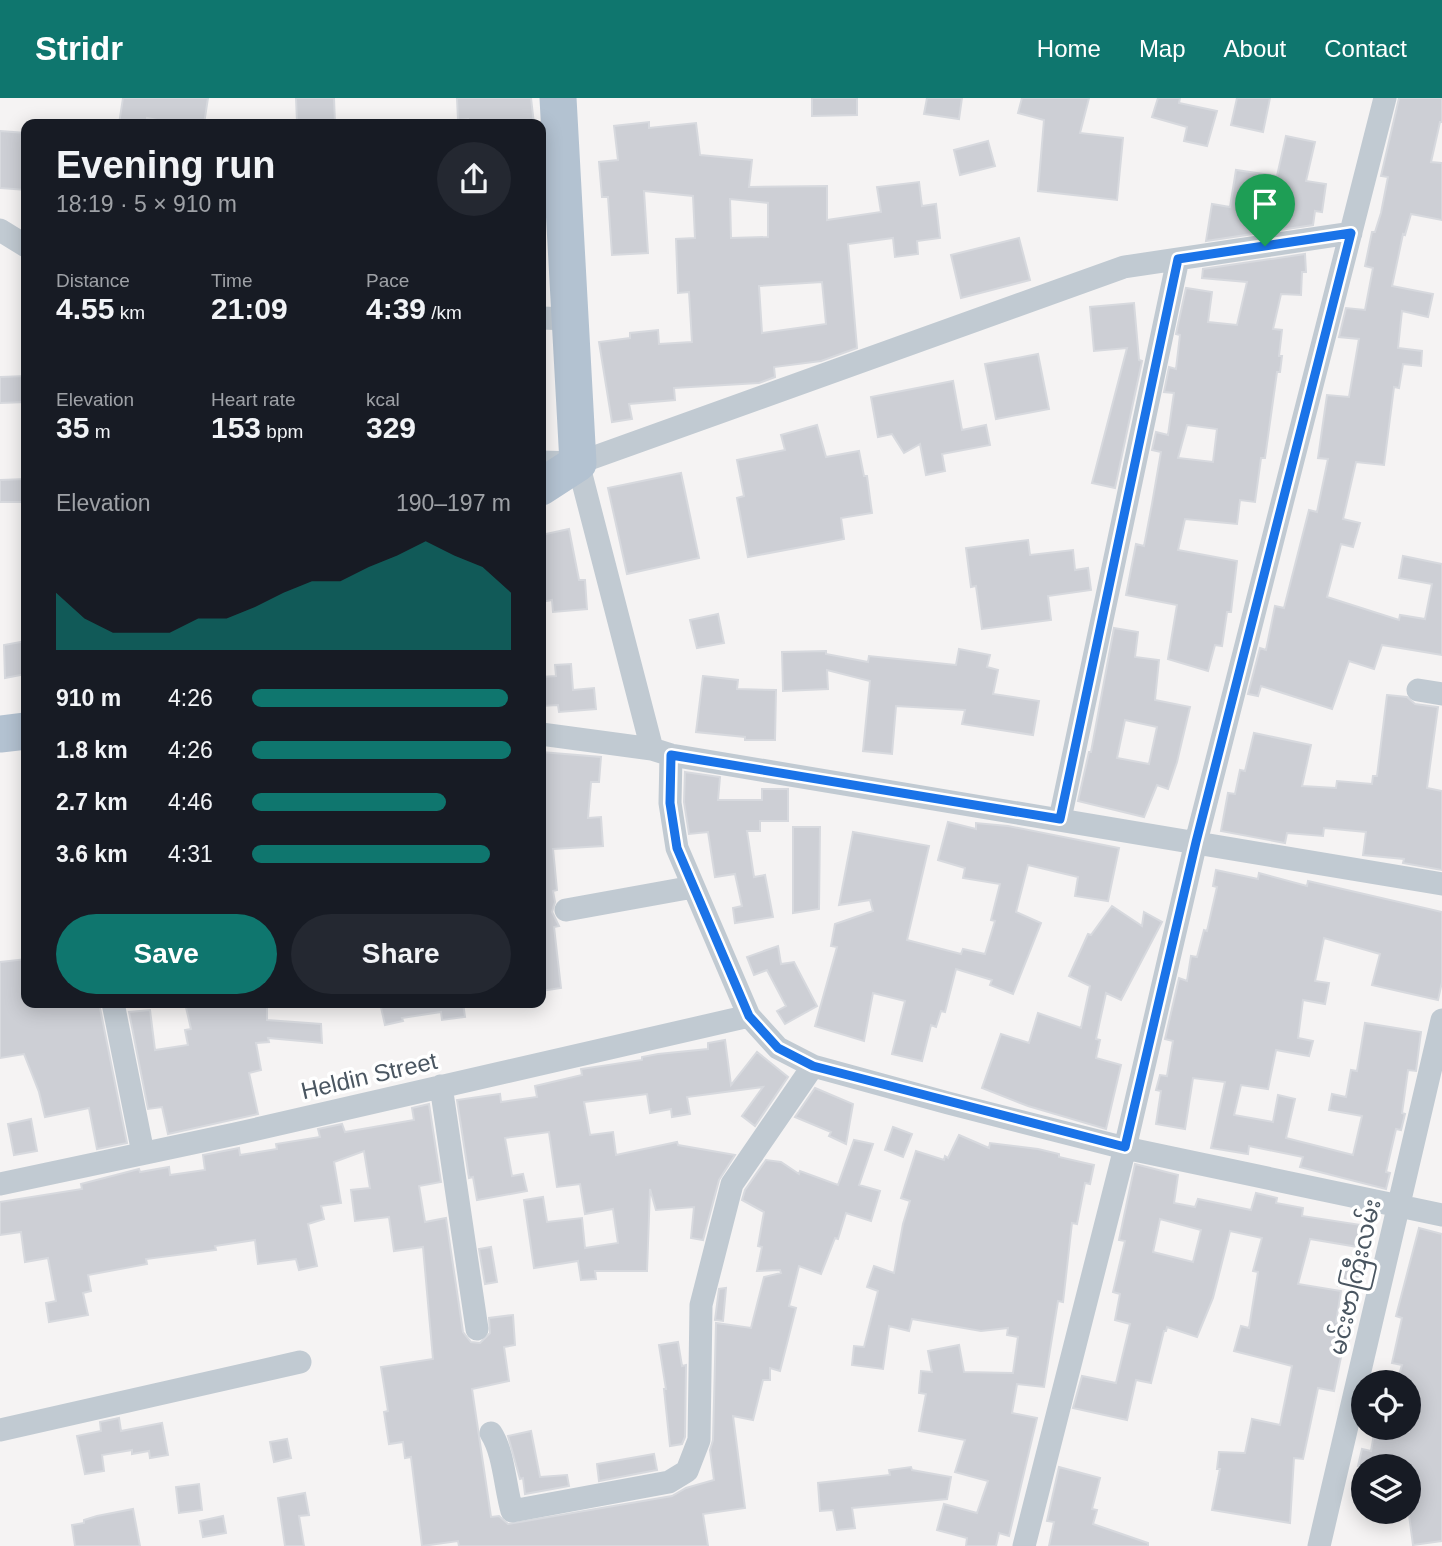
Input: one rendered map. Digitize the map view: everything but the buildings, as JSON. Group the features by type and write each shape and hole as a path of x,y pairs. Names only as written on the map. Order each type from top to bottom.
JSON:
{"main road":[{"path":"546,484 578,463 555,318 558,98"},
{"path":"0,734 21,732"}],"street":[{"path":"1024,1546 1125,1147 1196,842 1385,98"},
{"path":"0,230 21,243"},
{"path":"546,463 578,463 1124,267 1351,233"},
{"path":"1060,819 1178,259"},
{"path":"578,463 662,752 677,848 749,1016 778,1048 813,1066 1125,1147 1442,1215"},
{"path":"1418,690 1442,694"},
{"path":"546,735 1442,884"},
{"path":"566,910 693,887"},
{"path":"114,1008 143,1153"},
{"name":"Heldin Street","path":"0,1184 749,1016"},
{"name":"မင်းဗာကြီးလမ်း","path":"1319,1546 1442,1020"},
{"path":"491,1433 499,1446 504,1483 512,1511 669,1482 687,1471 699,1440 701,1305 732,1184 813,1066"},
{"path":"441,1086 477,1329"},
{"path":"0,1430 300,1362"}],"route":[{"path":"1351,233 1196,842 1125,1147 813,1066 778,1048 749,1016 677,848 670,803 671,755 1060,819 1178,259 1265,246 1351,233"}]}
